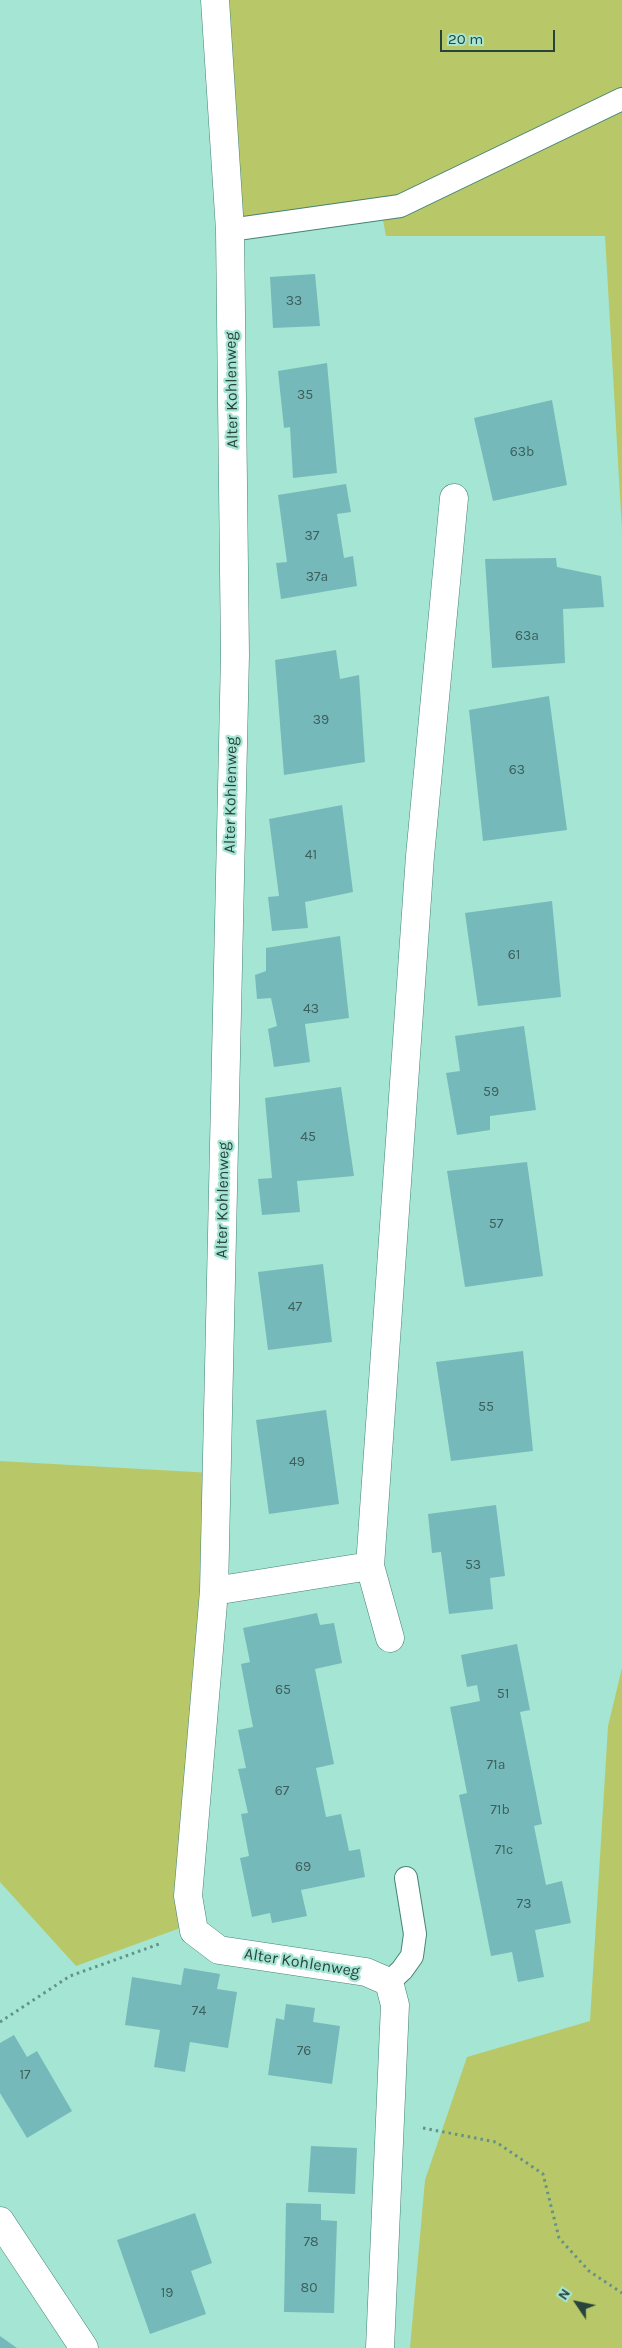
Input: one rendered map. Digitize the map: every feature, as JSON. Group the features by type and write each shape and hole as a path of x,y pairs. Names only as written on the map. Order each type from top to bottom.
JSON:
{"street":[{"name":"Alter Kohlenweg","path":"215,0 230,230 234,654 214,1591 188,1896 194,1931 219,1950 366,1972 389,1982"},
{"path":"390,1638 370,1566 421,846 454,498"},
{"path":"214,1591 370,1566"},
{"path":"380,2348 383,2237 391,2121 395,2005 389,1982"},
{"path":"0,2221 84,2348"}],"lane":[{"path":"230,230 400,206 622,99"},
{"path":"389,1982 402,1970 412,1956 415,1934 406,1878"}],"path":[{"path":"0,2022 70,1976 194,1931"},
{"path":"391,2121 496,2142 543,2174 559,2238 589,2271 622,2293"}],"green space":[{"path":"229,0 622,0 622,531 605,236 386,236 383,220 237,224"},
{"path":"0,1461 212,1473 183,1927 76,1966 0,1882"},
{"path":"622,1668 622,2348 410,2348 425,2180 467,2057 590,2021 608,1726"}],"building":[{"path":"315,274 320,326 273,328 270,277"},
{"path":"327,363 337,473 293,478 290,427 284,428 278,371"},
{"path":"552,400 567,485 493,501 474,418"},
{"path":"346,484 351,512 337,514 344,558 353,556 357,586 281,599 276,563 287,562 278,495"},
{"path":"556,558 557,567 601,576 604,607 563,609 565,663 492,668 485,559"},
{"path":"336,650 340,679 359,675 365,762 284,775 275,660"},
{"path":"549,696 567,830 483,841 469,710"},
{"path":"342,805 353,892 305,902 308,928 272,931 268,897 279,896 269,819"},
{"path":"552,901 561,997 478,1006 465,913"},
{"path":"340,936 349,1018 305,1024 310,1062 274,1067 268,1029 277,1026 271,998 257,999 255,975 266,971 266,948"},
{"path":"524,1026 536,1110 490,1116 490,1130 457,1135 446,1073 460,1071 455,1036"},
{"path":"341,1087 354,1176 297,1181 300,1212 262,1215 258,1179 272,1178 265,1098"},
{"path":"527,1162 543,1276 465,1287 447,1171"},
{"path":"323,1264 332,1342 268,1350 258,1272"},
{"path":"523,1351 533,1451 451,1461 436,1362"},
{"path":"326,1410 339,1504 269,1514 256,1420"},
{"path":"496,1505 505,1576 490,1578 493,1609 449,1614 441,1552 432,1553 428,1514"},
{"path":"317,1613 320,1625 334,1623 342,1663 315,1669 334,1764 316,1768 326,1817 341,1814 349,1851 360,1849 365,1877 301,1890 307,1916 272,1923 270,1913 252,1917 240,1858 249,1856 241,1814 248,1813 238,1769 246,1768 238,1730 253,1727 241,1664 250,1662 243,1628"},
{"path":"517,1644 530,1710 520,1712 542,1824 534,1826 546,1885 562,1881 571,1923 535,1930 544,1977 518,1982 512,1952 491,1956 459,1795 467,1793 450,1707 480,1701 477,1685 467,1687 461,1655"},
{"path":"184,1968 220,1974 217,1989 237,1992 228,2048 190,2042 185,2072 154,2067 160,2030 125,2025 132,1977 181,1985"},
{"path":"286,2004 315,2008 313,2022 340,2026 332,2084 268,2075 276,2018 284,2020"},
{"path":"14,2035 27,2057 37,2051 72,2111 27,2138 0,2093 0,2043"},
{"path":"311,2146 357,2148 355,2194 308,2192"},
{"path":"286,2203 321,2204 321,2220 337,2221 334,2313 284,2312"},
{"path":"195,2213 212,2263 191,2271 206,2314 150,2334 117,2240"},
{"path":"0,2336 17,2348 0,2348"}]}
